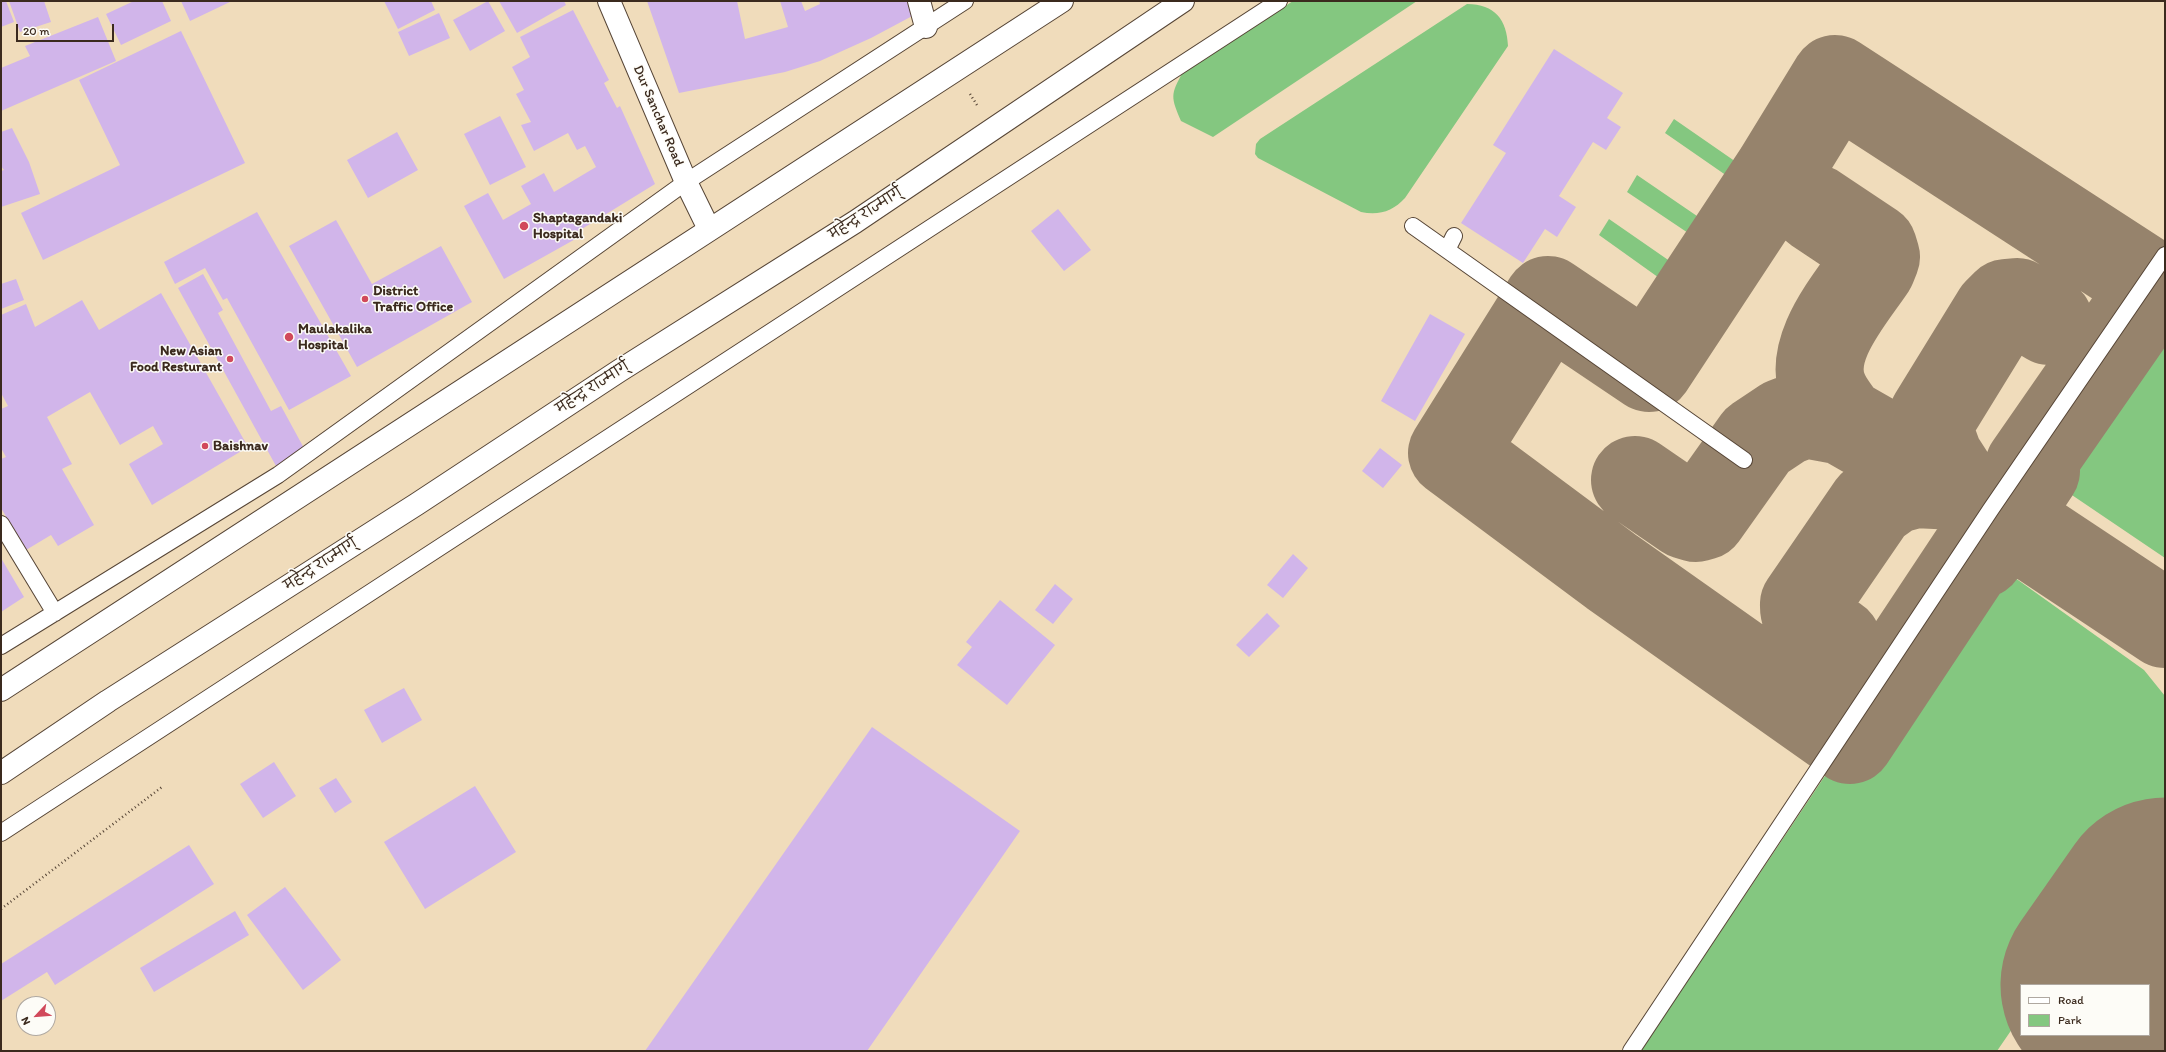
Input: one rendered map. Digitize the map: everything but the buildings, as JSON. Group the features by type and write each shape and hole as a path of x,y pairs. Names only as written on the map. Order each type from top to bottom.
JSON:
{"main road":[{"name":"Dur Sanchar Road","path":"609,1 686,182 709,229"},
{"path":"919,1 926,27"},
{"path":"1,690 401,432 709,229 956,72 1062,1"},
{"name":"महेन्द्र राज्मार्ग्","path":"1,773 108,701 417,504 619,371 855,222 1183,1"}],"lane":[{"path":"1,646 278,475 686,182 965,1"},
{"path":"1,833 1279,1"},
{"path":"1414,226 1451,243 1744,460"},
{"path":"1631,1051 1991,509 2165,255"},
{"path":"1,524 55,613"}],"path":[{"path":"956,72 993,130"},
{"path":"1,909 162,787"}],"green space":[{"path":"1293,1 1417,1 1213,137 1181,121 1173,96 1183,72"},
{"path":"1467,4 1485,7 1498,15 1505,28 1508,46 1405,198 1396,206 1380,213 1361,212 1258,158 1255,154 1256,144 1260,139"},
{"path":"1674,119 1752,173 1743,187 1665,133"},
{"path":"1637,175 1716,229 1706,245 1627,192"},
{"path":"1609,219 1687,273 1676,290 1599,235"},
{"path":"2165,270 2165,558 2029,466"},
{"path":"1572,276 1651,328 1639,347 1560,295"},
{"path":"1976,550 2144,670 2165,696 2165,807 2043,984 2020,984 2020,1017 1997,1051 1641,1051"}],"taxiway":[{"path":"1835,79 2154,286 2029,466 2036,471 1981,554 1976,550 1850,740 1612,572 1452,453 1548,300 1649,368 1778,172 1835,79"},
{"path":"1816,209 1873,247 1876,257 1872,267 1832,326 1820,360 1820,377 1825,393 1843,421"},
{"path":"1837,641 1819,630 1810,622 1806,617 1804,604 1872,505 1893,490 1915,484 1957,486 1939,458 1931,436 1933,416 1997,312 2006,303 2017,302 2049,321"},
{"path":"1635,480 1686,515 1696,518 1703,516 1757,440 1784,422 1805,414 1843,421 1957,486 2165,624"}],"runway":[{"path":"2112,984 2165,908"}],"place":[{"name":"Shaptagandaki Hospital","path":"524,226"},
{"name":"District Traffic Office","path":"365,299"},
{"name":"Maulakalika Hospital","path":"289,337"},
{"name":"New Asian Food Resturant","path":"230,359"},
{"name":"Baishnav","path":"205,446"}]}
